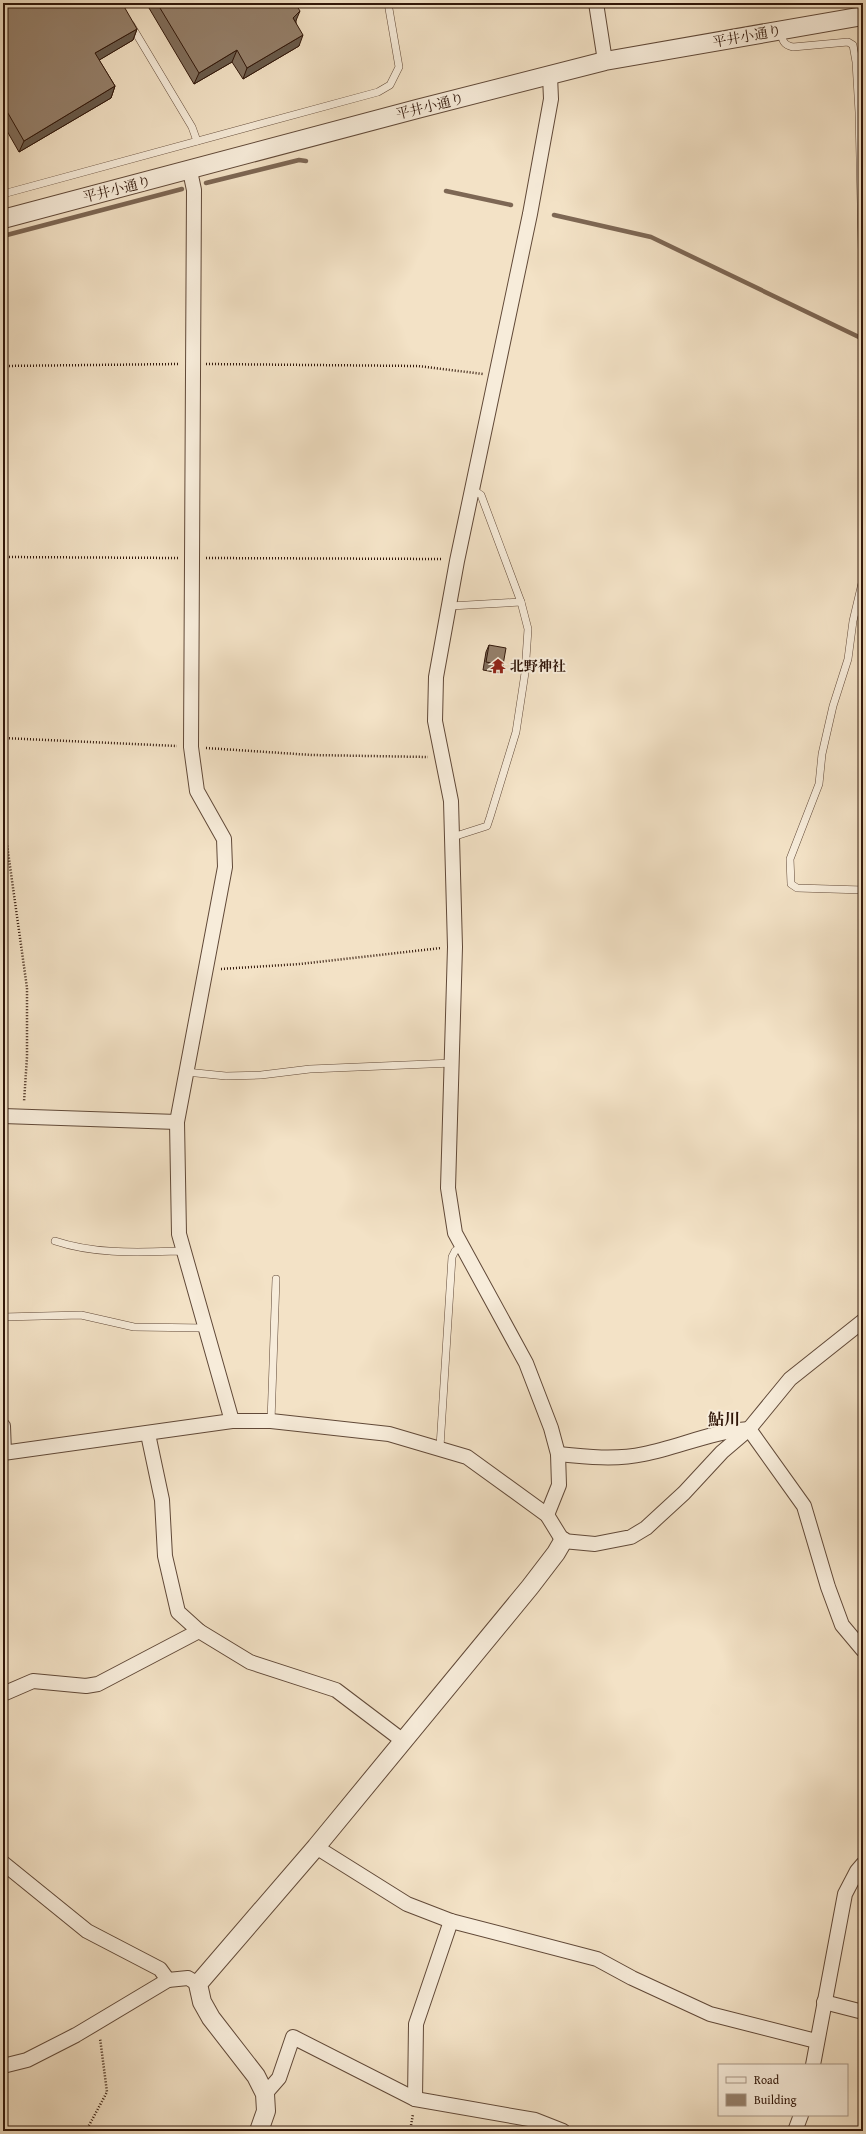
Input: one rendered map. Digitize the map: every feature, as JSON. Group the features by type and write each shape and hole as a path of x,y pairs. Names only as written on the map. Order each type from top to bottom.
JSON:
{"street":[{"path":"596,3 605,61"},
{"name":"平井小通り","path":"3,219 417,109 605,61 863,16"},
{"path":"547,1515 559,1485 558,1454 549,1422 526,1363 461,1247 451,1219 448,1188 456,947 450,801 440,755 434,703 436,677 457,561 530,214 551,99 550,76"},
{"path":"190,170 194,190 194,558 191,747 197,791 224,839 225,868 177,1122 179,1234 232,1421"},
{"path":"3,1116 24,1115 177,1122"},
{"path":"563,1541 595,1544 631,1537 646,1528 684,1493 722,1452 749,1429 790,1379 863,1320"},
{"path":"3,1426 4,1453 232,1421 271,1421 389,1434 440,1447 467,1457 547,1515 563,1541"},
{"path":"558,1454 609,1458 643,1454 733,1430 749,1429"},
{"path":"749,1429 804,1506 828,1587 842,1625 863,1650"},
{"path":"148,1434 162,1500 165,1556 178,1612 199,1631 250,1662 336,1690 402,1740"},
{"path":"198,1984 316,1847 402,1740 530,1587 556,1553 563,1541"},
{"path":"3,1694 33,1681 86,1686 98,1684 199,1631"},
{"path":"316,1847 407,1904 451,1921 597,1959 632,1978 710,2014 816,2041"},
{"path":"3,1863 86,1931 160,1969 168,1980"},
{"path":"813,2064 816,2041 845,1894 857,1871 863,1864"},
{"path":"415,2099 416,2024 451,1921"},
{"path":"3,2066 27,2060 76,2035 168,1980 188,1978 198,1984 202,2002 211,2018 256,2076 265,2094 266,2111 259,2131"},
{"path":"824,2002 863,2012"},
{"path":"265,2094 279,2078 293,2037 415,2099 535,2120 562,2131"},
{"path":"795,2131 800,2116"}],"lane":[{"path":"3,194 378,92 390,85 399,67 388,3"},
{"path":"125,16 192,127 197,141"},
{"path":"781,30 782,41 787,46 793,47 848,42 853,44 856,62 859,112 863,295"},
{"path":"451,835 459,835 487,826 516,732 525,672 528,630 521,602 481,495 472,489"},
{"path":"863,579 853,621 850,652 832,706 822,754 819,784 794,844 790,859 789,874 791,884 796,888 863,890"},
{"path":"450,606 521,602"},
{"path":"186,1072 226,1076 261,1075 310,1069 453,1063"},
{"path":"55,1241 76,1248 129,1252 184,1251"},
{"path":"440,1447 452,1257 455,1251 461,1247"},
{"path":"271,1421 276,1278"},
{"path":"3,1317 81,1315 134,1327 206,1328"}],"path":[{"path":"3,366 194,364 418,366 495,376"},
{"path":"3,557 447,559 457,561"},
{"path":"3,738 191,747 312,755 430,757 440,755"},
{"path":"3,816 27,988 27,1057 24,1115"},
{"path":"206,970 300,964 456,947"},
{"path":"86,2131 107,2092 98,2022"}],"building":[{"path":"3,3 122,3 137,29 95,53 115,86 24,141 5,108 3,109"},
{"path":"157,3 295,3 300,11 293,18 303,35 247,68 237,50 199,73"},
{"path":"489,645 506,648 503,665 486,662"}],"waterway":[{"path":"206,183 299,160 306,161"},
{"path":"3,236 182,189"},
{"path":"446,191 511,205"},
{"path":"554,215 651,237 863,339"}],"place":[{"name":"北野神社","path":"498,666"}],"district":[{"name":"鮎川","path":"724,1419"}]}
